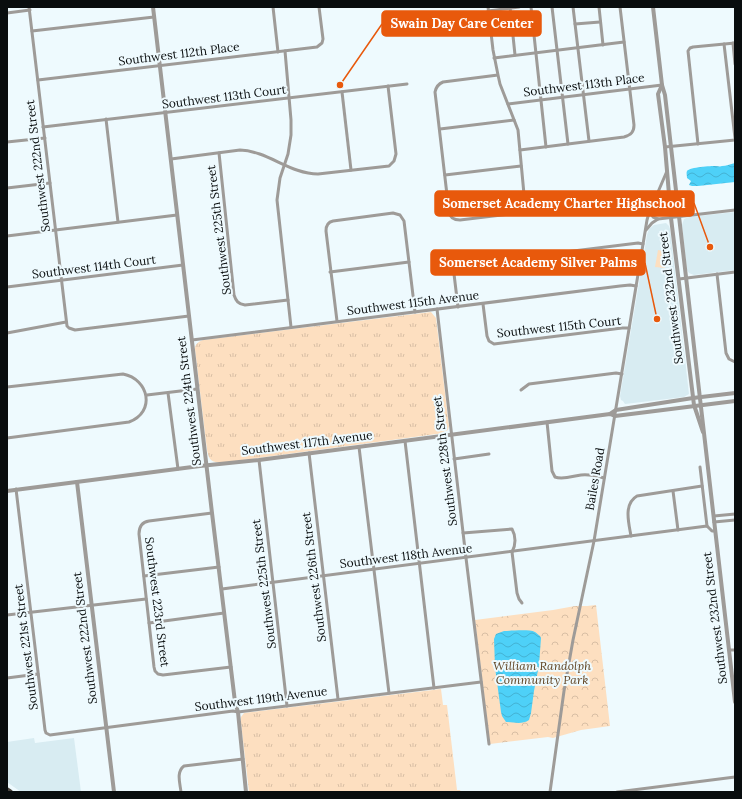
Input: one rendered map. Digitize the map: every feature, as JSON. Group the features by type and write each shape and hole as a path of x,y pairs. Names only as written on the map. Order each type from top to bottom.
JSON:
{"street":[{"name":"Southwest 224th Street","path":"153,7 197,389 235,702 238,712 246,792"},
{"path":"273,7 278,52"},
{"name":"Southwest 112th Place","path":"38,80 319,46 323,39 319,7"},
{"path":"498,75 443,82 436,88 435,92 449,214 455,220 518,213 523,210 525,203 518,130 500,84 498,75 494,58 488,9 519,7"},
{"path":"531,7 546,147"},
{"path":"552,7 568,144"},
{"path":"573,7 589,142"},
{"path":"599,7 603,45"},
{"path":"520,150 626,137 632,133 634,128 620,7"},
{"name":"Southwest 232nd Street","path":"653,7 662,85 665,95 735,702"},
{"path":"7,13 30,8"},
{"name":"Southwest 222nd Street","path":"30,8 66,322"},
{"path":"510,8 515,55"},
{"path":"32,31 154,18"},
{"path":"575,24 600,22"},
{"path":"512,31 533,29"},
{"path":"494,58 624,42"},
{"path":"698,144 687,53 689,49 693,47 734,43 735,64"},
{"path":"665,147 735,139 724,44"},
{"path":"285,51 292,135 280,178 277,200 291,327"},
{"name":"Southwest 113th Court","path":"43,127 407,84"},
{"name":"Southwest 232nd Street","path":"662,85 658,94 693,398 701,428 705,436"},
{"name":"Southwest 113th Place","path":"508,104 662,85"},
{"path":"171,159 249,150 310,174 386,166 393,163 396,151 388,86"},
{"path":"342,92 351,170"},
{"path":"106,120 118,222"},
{"path":"440,129 514,120"},
{"path":"7,142 45,138"},
{"name":"Southwest 225th Street","path":"219,153 234,294 236,300 239,304 243,305 288,300"},
{"path":"445,175 522,166"},
{"path":"616,410 647,220 667,171"},
{"path":"7,188 50,183"},
{"path":"651,208 652,216 658,219 735,210"},
{"path":"337,322 330,272 326,226 328,223 333,221 393,213 400,215 404,221 416,312"},
{"path":"7,236 177,215"},
{"path":"645,232 652,223 658,219"},
{"path":"458,307 454,274 456,268 463,264 638,243 643,244"},
{"path":"330,272 409,262"},
{"name":"Southwest 114th Court","path":"7,287 183,265"},
{"path":"679,279 735,272"},
{"path":"717,274 726,353 729,359 735,362"},
{"name":"Southwest 115th Avenue","path":"192,340 620,286 636,286"},
{"name":"Southwest 115th Court","path":"483,304 486,336 488,340 496,344 618,328 629,328"},
{"name":"Southwest 228th Street","path":"437,310 489,744"},
{"path":"7,333 66,322 69,328 75,330 189,316"},
{"path":"521,390 529,384 616,373 622,374"},
{"path":"7,387 123,374 130,375 138,381 147,395 145,407 138,417 129,422 7,438"},
{"path":"147,395 197,389"},
{"name":"Southwest 224th Street","path":"168,392 178,469"},
{"name":"Southwest 117th Avenue","path":"613,415 616,410 735,393"},
{"name":"Southwest 117th Avenue","path":"7,491 547,422 735,401"},
{"name":"Bailes Road","path":"550,792 564,691 594,541 613,415"},
{"path":"547,422 552,471 555,477 560,478 589,475 604,478"},
{"path":"405,441 434,688"},
{"path":"359,447 388,693"},
{"name":"Southwest 226th Street","path":"309,453 338,699"},
{"path":"454,459 489,454"},
{"name":"Southwest 225th Street","path":"258,460 287,706"},
{"path":"700,468 707,526 712,531 715,531"},
{"name":"Southwest 222nd Street","path":"77,482 114,792"},
{"path":"631,536 628,509 633,498 636,496 702,486"},
{"name":"Southwest 221st Street","path":"16,490 45,730"},
{"path":"673,491 678,530"},
{"name":"Southwest 223rd Street","path":"212,513 144,522 141,525 139,534 154,669 158,674 164,675 231,667"},
{"path":"714,516 735,514"},
{"path":"714,522 735,520"},
{"name":"Southwest 118th Avenue","path":"222,589 707,526"},
{"path":"463,533 509,528 512,529 515,546 512,552 517,593 522,603"},
{"path":"144,576 219,567"},
{"path":"7,615 146,600"},
{"path":"149,623 225,614"},
{"path":"729,650 735,650"},
{"path":"7,678 38,674"},
{"name":"Southwest 119th Avenue","path":"45,730 46,733 52,736 233,711 238,712 481,682"},
{"path":"181,792 180,768 184,766 243,759"},
{"path":"616,792 735,777"}],"shaded area":[{"path":"735,212 735,270 694,275 689,273 687,270 682,225 684,219 689,217"},
{"path":"666,223 670,229 689,394 684,397 625,404 621,400 620,396 647,235 649,229 654,225"},
{"path":"34,738 35,743 74,738 81,792 21,792 7,782 7,742"}],"green space":[{"path":"658,250 668,252 665,268 655,267"},
{"path":"431,312 436,318 449,426 448,430 444,433 232,462 218,462 211,460 208,454 206,442 195,349 198,342 203,340"},
{"name":"William Randolph Community Park","path":"596,605 610,726 581,730 553,738 548,737 490,744 475,620 575,606"},
{"path":"441,689 443,705 447,705 457,790 460,790 461,792 249,792 241,723 241,717 244,713"}],"water":[{"path":"735,163 735,182 698,186 689,185 691,181 687,178 687,171 689,170"},
{"path":"504,631 532,631 541,638 539,665 531,713 529,720 526,722 506,722 501,712 495,667 494,639 496,634"}],"place":[{"name":"Swain Day Care Center","path":"340,85"},
{"name":"Somerset Academy Charter Highschool","path":"710,247"},
{"name":"Somerset Academy Silver Palms","path":"657,319"}]}
